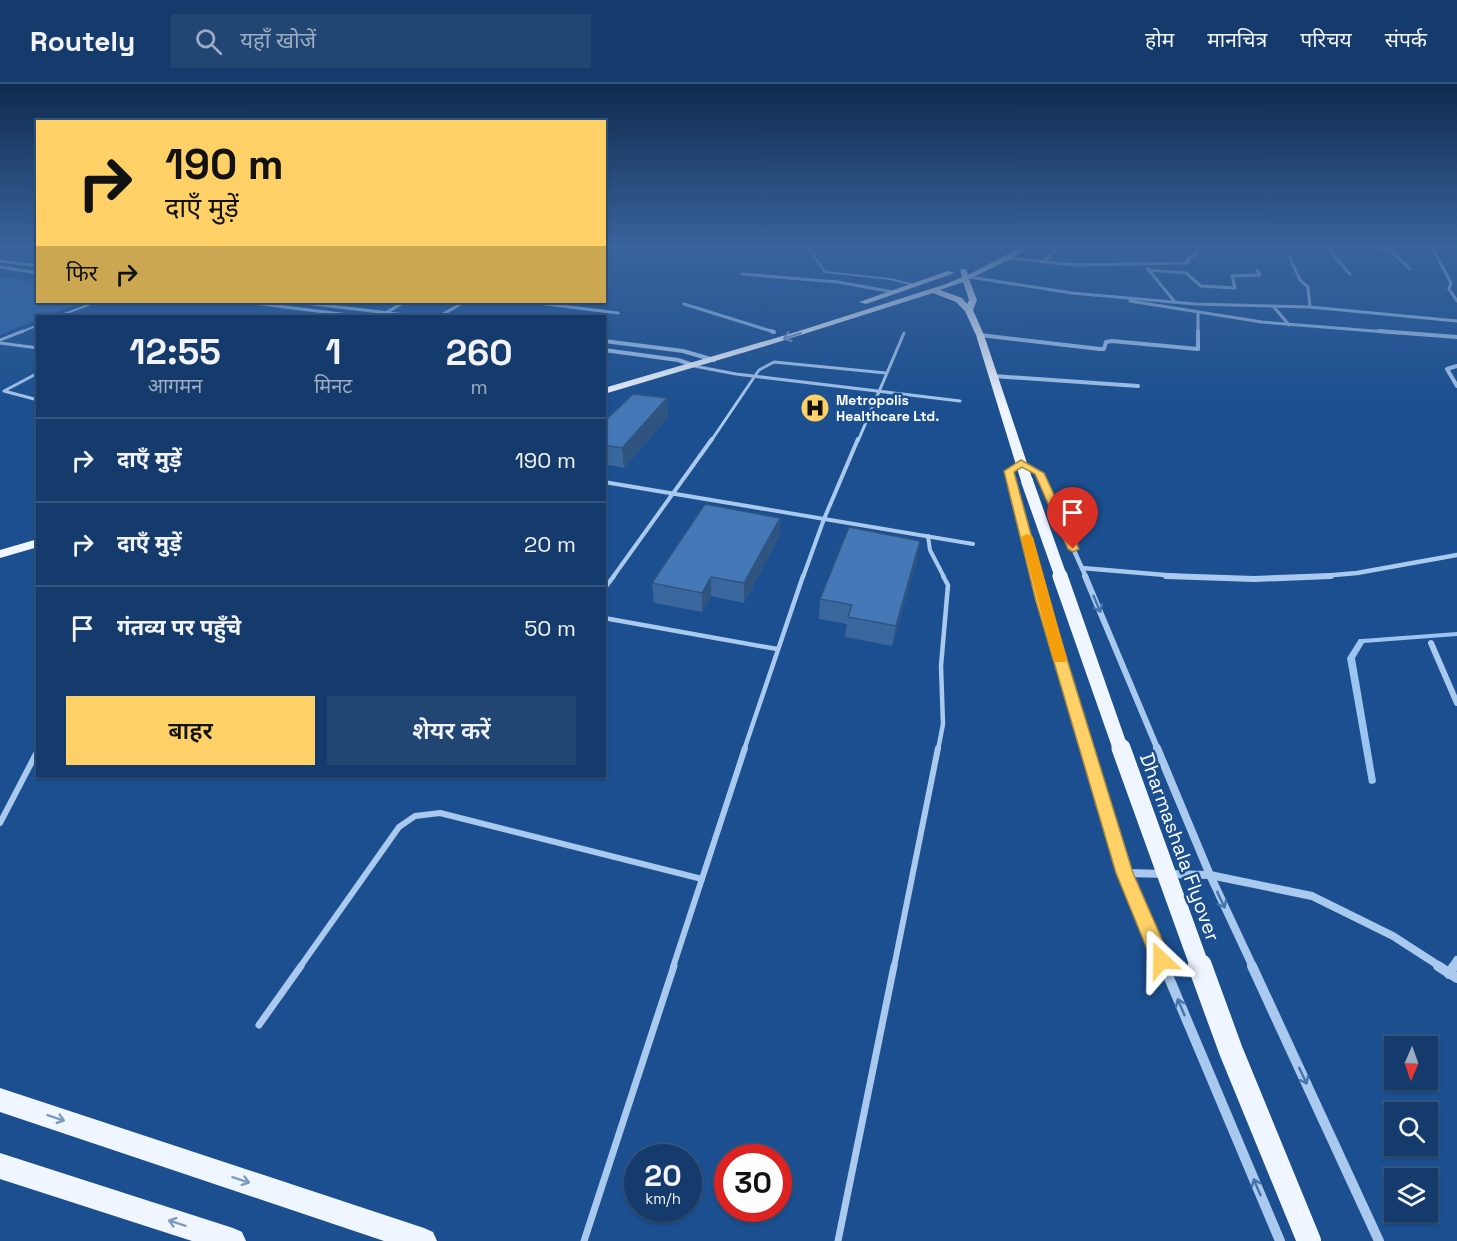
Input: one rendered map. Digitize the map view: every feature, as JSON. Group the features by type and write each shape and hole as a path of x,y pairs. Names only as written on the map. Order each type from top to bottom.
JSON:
{"main road":[{"path":"606,380 774,332 869,300"},
{"path":"606,391 714,360 902,300"},
{"path":"959,300 969,310 973,300"},
{"name":"Dharmashala Flyover","path":"969,310 980,335 1021,463 1141,806 1231,1051 1310,1241"},
{"path":"0,544 36,535"},
{"path":"0,554 36,544"},
{"path":"0,1100 424,1241"},
{"path":"0,1166 233,1241"}],"street":[{"path":"1125,300 1198,313 1289,325 1457,337"},
{"path":"1149,300 1230,307 1310,308 1457,321"},
{"path":"1309,300 1310,308"},
{"path":"253,303 349,315"},
{"path":"303,303 384,315 402,303"},
{"path":"442,315 462,303"},
{"path":"537,303 618,314"},
{"path":"684,304 774,332"},
{"path":"1274,306 1289,325"},
{"path":"980,335 1100,349 1104,349 1106,342 1112,341 1198,349 1198,313"},
{"path":"606,341 699,354 714,360"},
{"path":"606,350 678,360 694,366"},
{"path":"1457,366 1447,369 1457,386"},
{"path":"993,376 1138,386"},
{"path":"1280,1241 1125,873 1043,601 1009,471 1021,463 1039,473 1082,568 1210,875 1379,1241"},
{"path":"1082,568 1140,574 1265,579 1357,573 1457,555"},
{"path":"1431,643 1457,703"},
{"path":"1125,873 1210,875 1312,896 1393,936 1453,976 1457,960"}],"lane":[{"path":"62,315 93,303"},
{"path":"0,342 36,326"},
{"path":"584,1241 777,649 824,519 904,333"},
{"path":"0,342 36,348"},
{"path":"606,586 675,494 753,376 765,366 785,362 886,373"},
{"path":"694,366 753,376 960,401"},
{"path":"36,374 4,391 36,399"},
{"path":"606,483 974,544"},
{"path":"838,1241 943,724 941,666 948,585 930,550 928,536"},
{"path":"606,618 777,649"},
{"path":"0,823 36,754"},
{"path":"259,1025 399,827 415,816 440,813 702,879"}],"shaded area":[{"path":"0,300 80,303 48,315 36,315 36,320 0,335"}],"building":[{"path":"633,394 667,398 622,448 606,445 606,420"},
{"path":"705,504 780,518 744,583 711,577 702,593 652,583"},
{"path":"849,527 920,541 896,626 848,617 852,605 820,599"}],"waterway":[{"path":"1372,781 1351,658 1362,641 1457,634"}],"slow traffic":[{"path":"1027,537 1060,659"}],"place":[{"name":"Metropolis Healthcare Ltd.","path":"815,408"}],"route":[{"path":"1073,549 1039,473 1021,463 1009,471 1014,483 1043,601 1125,873 1161,960"}]}
